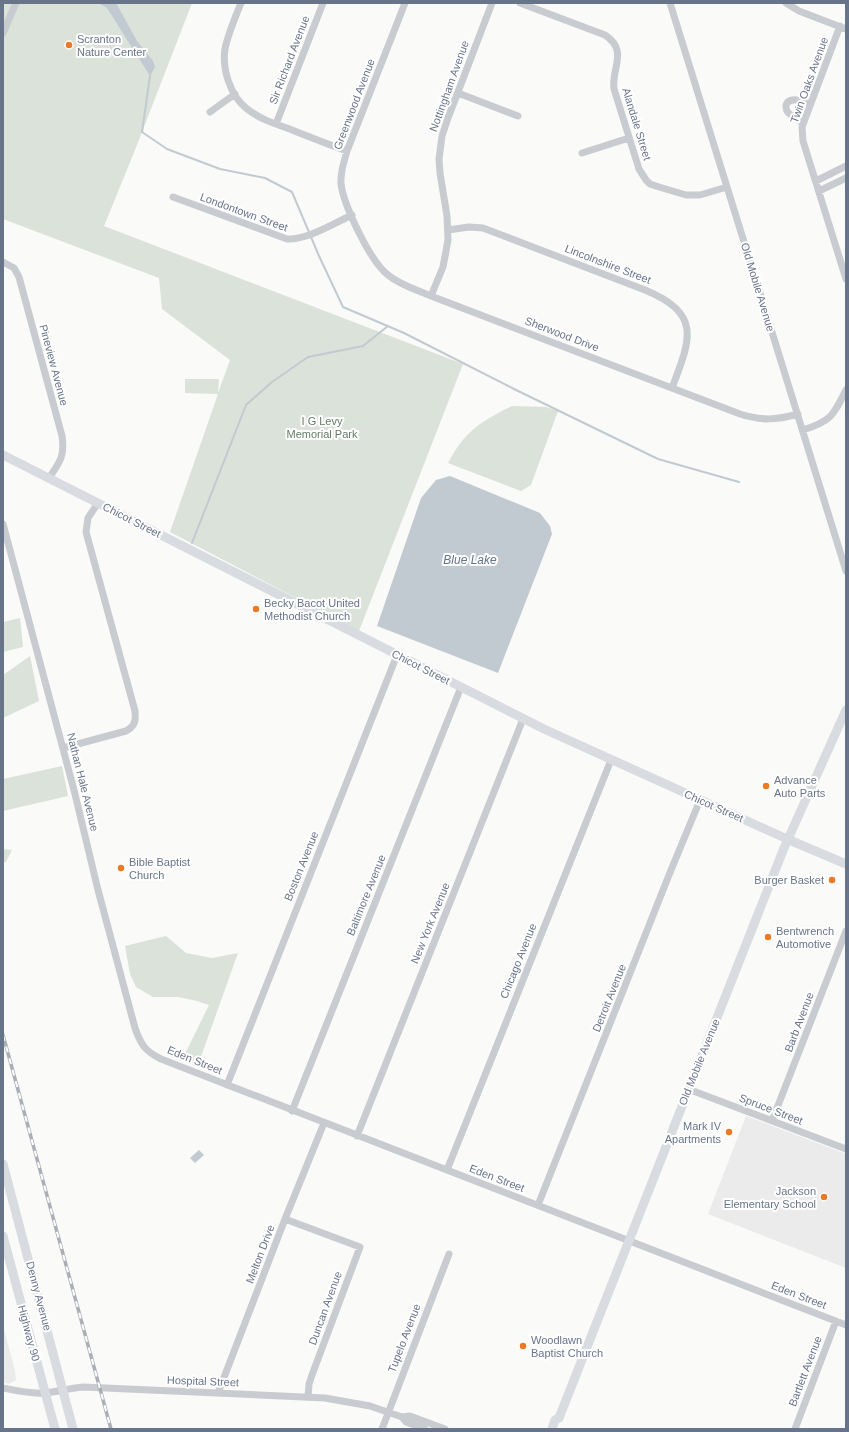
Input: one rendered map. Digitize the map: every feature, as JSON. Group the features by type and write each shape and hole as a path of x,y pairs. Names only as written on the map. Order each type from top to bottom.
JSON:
{"main road":[{"name":"Chicot Street","path":"3,455 523,719 700,800 846,864"},
{"name":"Old Mobile Avenue","path":"558,1429 560,1422 559,1418 787,839 846,710"},
{"name":"Denny Avenue","path":"3,1164 64,1389 73,1429"},
{"name":"Highway 90","path":"3,1236 55,1429"},
{"name":"Old Mobile Avenue","path":"552,1429 555,1420 559,1418"}],"street":[{"path":"3,33 16,3"},
{"path":"241,3 230,30 224,57 226,76 235,94 246,108 258,117 347,151"},
{"name":"Sir Richard Avenue","path":"276,124 323,3"},
{"name":"Greenwood Avenue","path":"352,215 344,197 341,182 343,164 405,3"},
{"name":"Nottingham Avenue","path":"431,296 443,267 448,230 439,159 442,136 492,3"},
{"name":"Alandale Street","path":"520,3 605,35 614,43 618,51 613,77 614,89 639,169 650,184 659,188 693,195 700,195 727,187"},
{"name":"Old Mobile Avenue","path":"670,3 846,571"},
{"path":"786,3 799,11 843,28"},
{"name":"Twin Oaks Avenue","path":"843,28 802,123 802,133 803,141 845,275"},
{"path":"458,92 518,116"},
{"path":"210,112 235,94"},
{"path":"802,123 788,113 786,110 786,105 788,101 793,100 810,104"},
{"path":"582,153 629,138"},
{"path":"816,181 846,166"},
{"path":"819,191 846,178"},
{"name":"Londontown Street","path":"173,198 287,239 295,240 352,215"},
{"name":"Sherwood Drive","path":"352,215 368,251 380,268 394,280 431,296 749,417 771,420 798,414"},
{"name":"Lincolnshire Street","path":"448,230 469,227 483,228 645,290 668,301 675,307 683,319 687,334 686,351 672,388"},
{"name":"Pineview Avenue","path":"3,262 14,268 19,277 62,436 64,446 62,459 49,478"},
{"path":"803,430 820,424 832,415 846,390"},
{"path":"63,748 126,731 134,726 135,722 135,711 86,532 88,518 98,503"},
{"name":"Nathan Hale Avenue","path":"3,524 63,748 133,1021 138,1037 143,1046"},
{"name":"Boston Avenue","path":"227,1085 396,655"},
{"name":"Baltimore Avenue","path":"292,1110 461,688"},
{"name":"New York Avenue","path":"357,1136 523,719"},
{"name":"Chicago Avenue","path":"447,1170 611,760"},
{"name":"Detroit Avenue","path":"538,1205 700,800"},
{"name":"Barb Avenue","path":"772,1121 846,931"},
{"name":"Eden Street","path":"143,1046 151,1054 227,1085 846,1325"},
{"name":"Spruce Street","path":"688,1090 846,1149"},
{"name":"Melton Drive","path":"218,1393 285,1219 324,1123"},
{"name":"Duncan Avenue","path":"285,1219 360,1247 312,1375 309,1384 308,1396"},
{"name":"Tupelo Avenue","path":"382,1429 448,1254"},
{"name":"Bartlett Avenue","path":"795,1429 836,1321"},
{"name":"Hospital Street","path":"3,1388 28,1393 46,1393 64,1389 96,1388 308,1396 341,1400 402,1416 410,1416 445,1429"},
{"name":"Hospital Street","path":"402,1416 406,1422 425,1429"}],"shaded area":[{"path":"746,1116 846,1154 846,1268 708,1214"},
{"path":"3,1326 15,1370 16,1380 9,1384 3,1382"}],"green space":[{"name":"I G Levy Memorial Park","path":"3,3 192,3 104,226 463,364 359,631 170,532 218,394 185,393 185,379 219,379 218,393 230,360 162,309 159,278 3,219"},
{"path":"512,406 546,407 558,411 531,485 521,491 448,463 454,452 474,428"},
{"path":"20,618 23,647 3,652 3,622"},
{"path":"30,656 39,701 3,718 3,675"},
{"path":"62,766 68,796 3,811 3,779"},
{"path":"3,849 12,850 6,862 3,862"},
{"path":"166,936 186,953 212,958 238,953 198,1065 182,1060 209,1005 178,997 153,997 136,987 130,974 125,946"}],"water":[{"path":"99,3 116,3 137,41 153,61 155,67 150,76 107,8"},
{"name":"Blue Lake","path":"450,476 540,513 550,526 552,534 498,673 377,626 421,498 436,480"},
{"path":"199,1150 204,1155 195,1163 190,1158"}],"waterway":[{"path":"150,76 142,132 167,149 220,169 265,178 292,192 319,256 343,307 404,333 514,389 658,459 739,482"},
{"path":"192,543 246,405 272,382 308,357 363,346 388,326"}],"railway":[{"path":"3,1035 111,1429"}],"place":[{"name":"Scranton Nature Center","path":"69,45"},
{"name":"Becky Bacot United Methodist Church","path":"256,609"},
{"name":"Advance Auto Parts","path":"766,786"},
{"name":"Bible Baptist Church","path":"121,868"},
{"name":"Burger Basket","path":"832,880"},
{"name":"Bentwrench Automotive","path":"768,937"},
{"name":"Mark IV Apartments","path":"729,1132"},
{"name":"Jackson Elementary School","path":"824,1197"},
{"name":"Woodlawn Baptist Church","path":"523,1346"}]}
